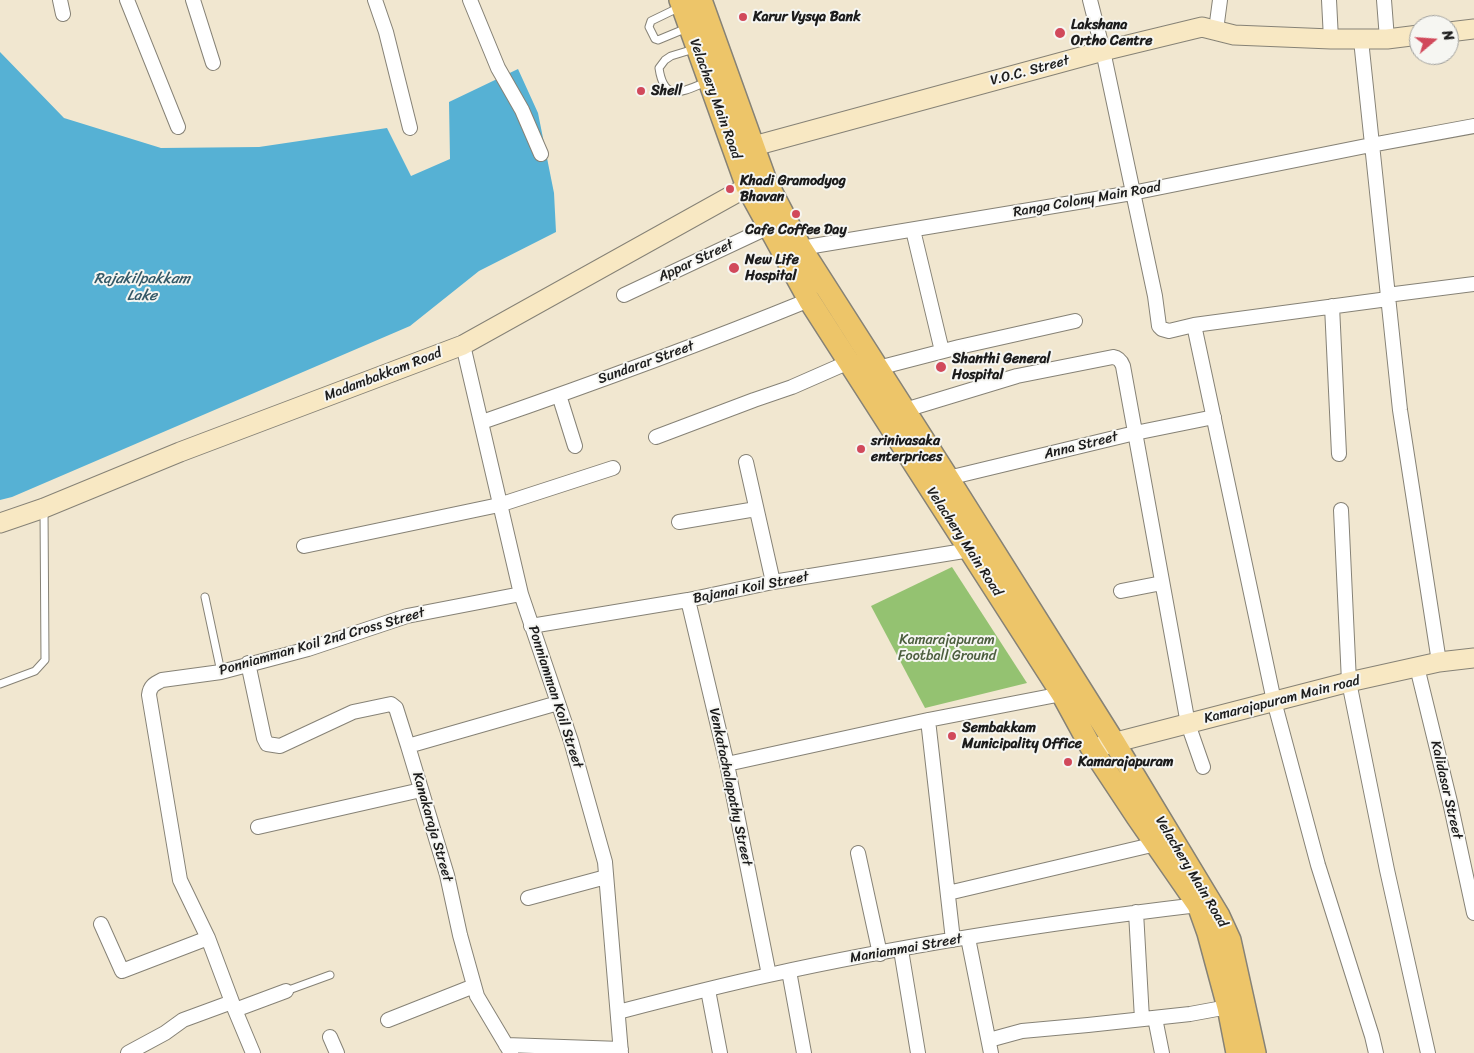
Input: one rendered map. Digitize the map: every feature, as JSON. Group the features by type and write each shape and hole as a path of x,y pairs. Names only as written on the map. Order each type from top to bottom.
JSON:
{"main road":[{"name":"Velachery Main Road","path":"687,2 689,27 709,81 744,150"},
{"name":"Velachery Main Road","path":"687,2 744,150 769,227 809,300 1062,694 1092,749 1198,905 1208,933 1228,1007 1237,1053"},
{"name":"Velachery Main Road","path":"756,184 801,248 905,410 1114,742 1219,916 1230,940 1255,1053"}],"street":[{"path":"127,0 178,127"},
{"path":"193,0 213,63"},
{"path":"375,0 386,32 410,128"},
{"path":"470,0 498,68 522,110 541,154"},
{"path":"1090,0 1103,51 1155,296 1159,326 1162,329 1169,330 1474,284"},
{"path":"1216,30 1220,0"},
{"path":"1329,0 1331,39"},
{"path":"1384,0 1387,39"},
{"name":"V.O.C. Street","path":"744,150 1103,51 1202,27 1234,35 1361,40 1409,36"},
{"path":"1459,31 1474,29"},
{"path":"1361,40 1400,410 1439,662"},
{"name":"Ranga Colony Main Road","path":"801,248 1132,193 1474,126"},
{"name":"Madambakkam Road","path":"0,523 44,508 180,452 463,345 756,184"},
{"name":"Appar Street","path":"624,295 769,227"},
{"path":"913,230 942,352"},
{"name":"Sundarar Street","path":"482,422 745,326 809,300"},
{"path":"1332,306 1339,454"},
{"path":"878,368 1074,320"},
{"path":"1194,325 1274,701 1318,865 1376,1053"},
{"name":"Ponniamman Koil Street","path":"463,345 521,594 571,741 602,852 606,877 621,1051"},
{"path":"905,410 1017,376 1113,357 1118,358 1123,366 1188,724 1202,767"},
{"path":"656,437 792,387 849,362"},
{"path":"559,395 575,446"},
{"name":"Anna Street","path":"948,478 1135,433 1214,417"},
{"path":"746,462 773,582"},
{"path":"304,546 499,505 613,468"},
{"path":"679,522 756,509"},
{"path":"1341,510 1349,682 1387,870 1428,1053"},
{"name":"Bajanai Koil Street","path":"531,626 688,600 773,582 970,550"},
{"path":"1121,591 1162,583"},
{"name":"Ponniamman Koil 2nd Cross Street","path":"208,938 180,880 149,695 150,689 154,684 162,680 221,672 308,648 407,616 521,594"},
{"name":"Venkatachalapathy Street","path":"688,600 727,764 768,975"},
{"name":"Kamarajapuram Main road","path":"1092,749 1349,682 1439,662 1474,658"},
{"name":"Kanakaraja Street","path":"248,663 264,738 267,744 280,746 353,712 391,704 396,708 446,875 477,996 508,1049"},
{"name":"Kalidasar Street","path":"1417,667 1450,802 1474,913"},
{"path":"727,764 928,720 1062,694"},
{"path":"408,746 558,703"},
{"path":"928,720 953,940"},
{"path":"258,827 421,790"},
{"path":"948,893 1156,844"},
{"path":"858,853 880,954"},
{"path":"528,898 606,877"},
{"name":"Maniammai Street","path":"618,1012 768,975 953,940 1136,912 1198,905"},
{"path":"1136,912 1149,1019 1162,1053"},
{"path":"101,924 122,971 208,938 253,1053"},
{"path":"968,938 990,1047 1022,1031 1149,1019 1228,1007"},
{"path":"901,950 918,1053"},
{"path":"789,971 804,1053"},
{"path":"388,1020 474,986"},
{"path":"708,990 720,1053"},
{"path":"128,1053 165,1033 183,1020 286,991"},
{"path":"330,1037 337,1053"},
{"path":"508,1049 621,1051"}],"lane":[{"path":"687,2 651,21 649,27 655,39 658,40 689,27"},
{"path":"697,48 665,60 659,68 662,83 668,91 677,93 709,81"},
{"path":"0,684 35,672 45,660 44,508"},
{"path":"205,597 221,672"},
{"path":"286,991 330,974"}],"green space":[{"name":"Kamarajapuram Football Ground","path":"952,567 1027,683 925,708 871,606"}],"water":[{"name":"Rajakilpakkam Lake","path":"0,52 64,118 161,148 259,147 387,128 411,176 450,159 449,102 518,69 538,113 554,193 556,232 479,271 410,326 12,497 0,500"}],"place":[{"name":"Karur Vysya Bank","path":"743,17"},
{"name":"Lakshana Ortho Centre","path":"1060,33"},
{"name":"Shell","path":"641,91"},
{"name":"Khadi Gramodyog Bhavan","path":"730,189"},
{"name":"Cafe Coffee Day","path":"796,214"},
{"name":"New Life Hospital","path":"734,268"},
{"name":"Shanthi General Hospital","path":"941,367"},
{"name":"srinivasaka enterprices","path":"861,449"},
{"name":"Sembakkam Municipality Office","path":"952,736"},
{"name":"Kamarajapuram","path":"1068,762"}]}
